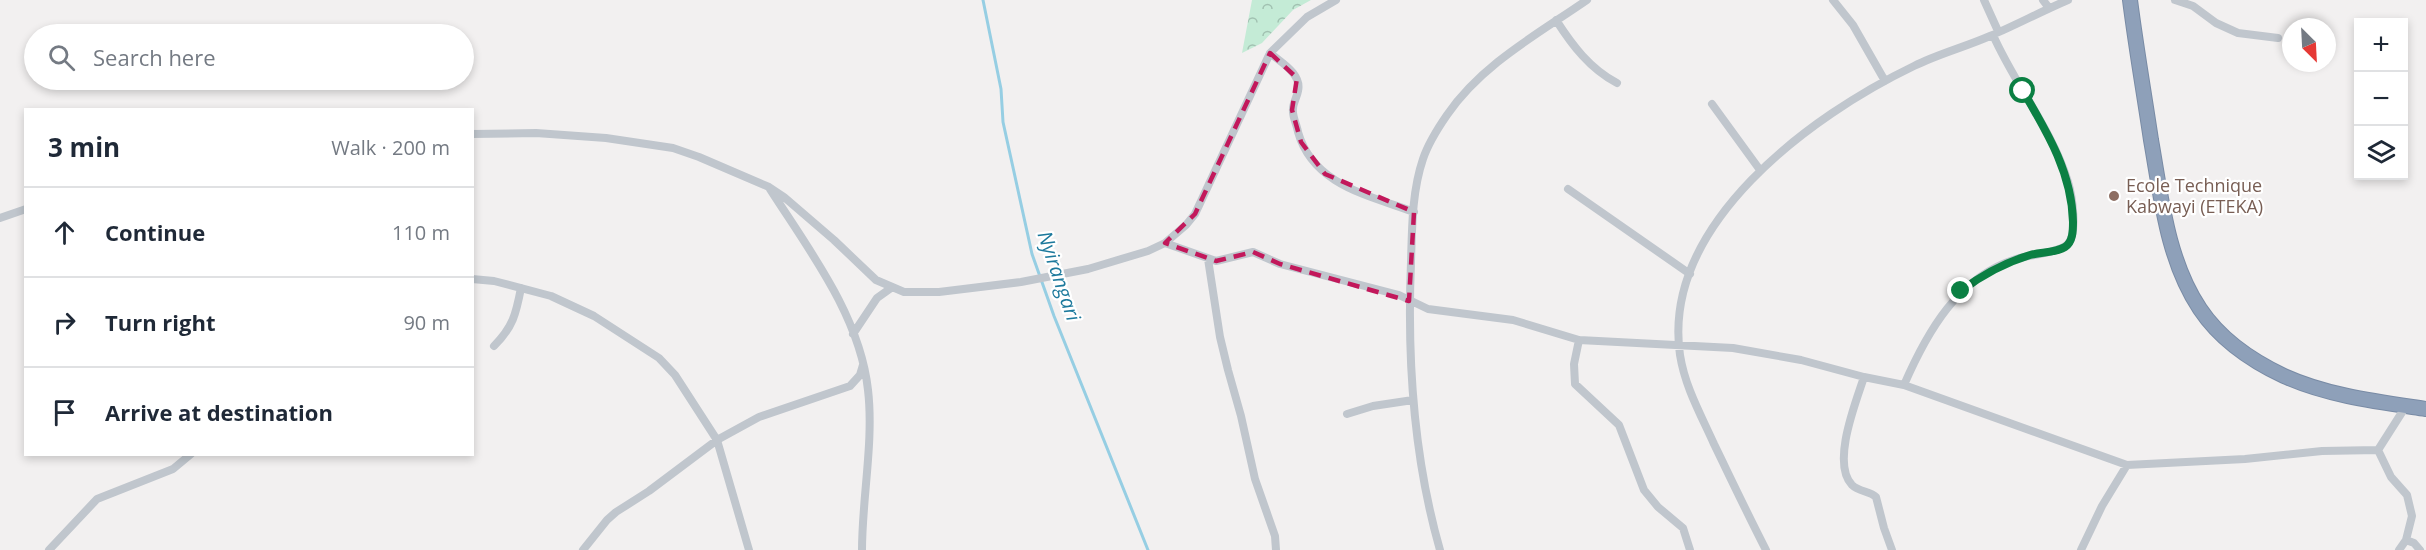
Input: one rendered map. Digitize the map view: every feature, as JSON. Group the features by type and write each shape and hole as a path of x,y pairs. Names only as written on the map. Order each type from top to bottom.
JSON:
{"highway":[{"path":"2130,0 2167,226 2182,278 2201,311 2231,343 2247,356 2284,376 2352,396 2426,409"}],"street":[{"path":"474,134 536,133 606,138 662,146 699,157 769,187 834,240 876,280 904,292 920,293 1022,282 1088,269 1148,251 1175,236 1195,214 1270,53 1307,17 1336,0"},
{"path":"1440,550 1420,465 1413,399 1409,301 1414,212 1423,157 1449,113 1508,53 1587,0"},
{"path":"1833,0 1853,25 1885,81"},
{"path":"1904,385 1917,355 1934,326 1961,291 1980,276 1996,268 2013,260 2058,250 2066,246 2072,238 2073,206 2068,181 2046,130 2012,73 1984,0"},
{"path":"2043,0 2049,8"},
{"path":"1766,550 1694,402 1685,375 1679,344 1680,316 1690,274 1699,250 1742,188 1817,122 1916,64 1995,33 2068,0"},
{"path":"2175,0 2193,6 2216,23 2238,33 2278,39"},
{"path":"1556,20 1580,54 1605,76 1617,82"},
{"path":"1270,53 1297,78 1299,88 1293,110 1301,142 1310,159 1325,174 1348,188 1414,212"},
{"path":"1712,104 1760,170"},
{"path":"769,187 833,290 863,363 868,390 869,424 862,550"},
{"path":"1568,189 1690,274"},
{"path":"0,218 24,210"},
{"path":"1165,243 1208,260 1221,261 1244,252 1253,252 1280,264 1399,295 1428,309 1513,320 1579,340 1733,348 1801,360 1904,385 2127,465 2278,457 2322,451 2378,450"},
{"path":"1208,260 1223,348 1255,479 1275,536 1276,550"},
{"path":"474,279 494,281 551,296 594,316 659,358 675,375 717,440 749,550"},
{"path":"494,346 507,333 515,318 521,288"},
{"path":"853,334 877,298 891,288"},
{"path":"1579,340 1574,364 1575,384 1619,424 1644,490 1658,507 1683,528 1690,550"},
{"path":"583,550 616,512 650,491 717,440 759,417 849,386 860,375 863,363"},
{"path":"1864,377 1848,432 1844,470 1854,487 1873,494 1877,499 1892,550"},
{"path":"1347,414 1374,406 1413,399"},
{"path":"2378,450 2406,406"},
{"path":"2378,450 2391,477 2407,495 2410,504 2412,516 2406,540 2399,550"},
{"path":"49,550 97,499 173,468 189,456"},
{"path":"2081,550 2102,506 2127,465"},
{"path":"2406,540 2414,543 2420,550"}],"highlighted area":[{"path":"1270,53 1297,78 1292,110 1301,142 1325,174 1414,212 1409,301 1280,264 1253,252 1216,261 1165,243 1195,214"}],"green space":[{"path":"1252,0 1311,0 1293,10 1262,43 1242,53"}],"waterway":[{"name":"Nyirangari","path":"983,0 1001,89 1003,122 1032,254 1054,316 1148,550"}],"place":[{"name":"Ecole Technique Kabwayi (ETEKA)","path":"2114,196"}],"route":[{"path":"1961,291 1980,276 1996,268 2013,260 2058,250 2066,246 2072,238 2073,206 2068,181 2046,130 2023,91"}]}
